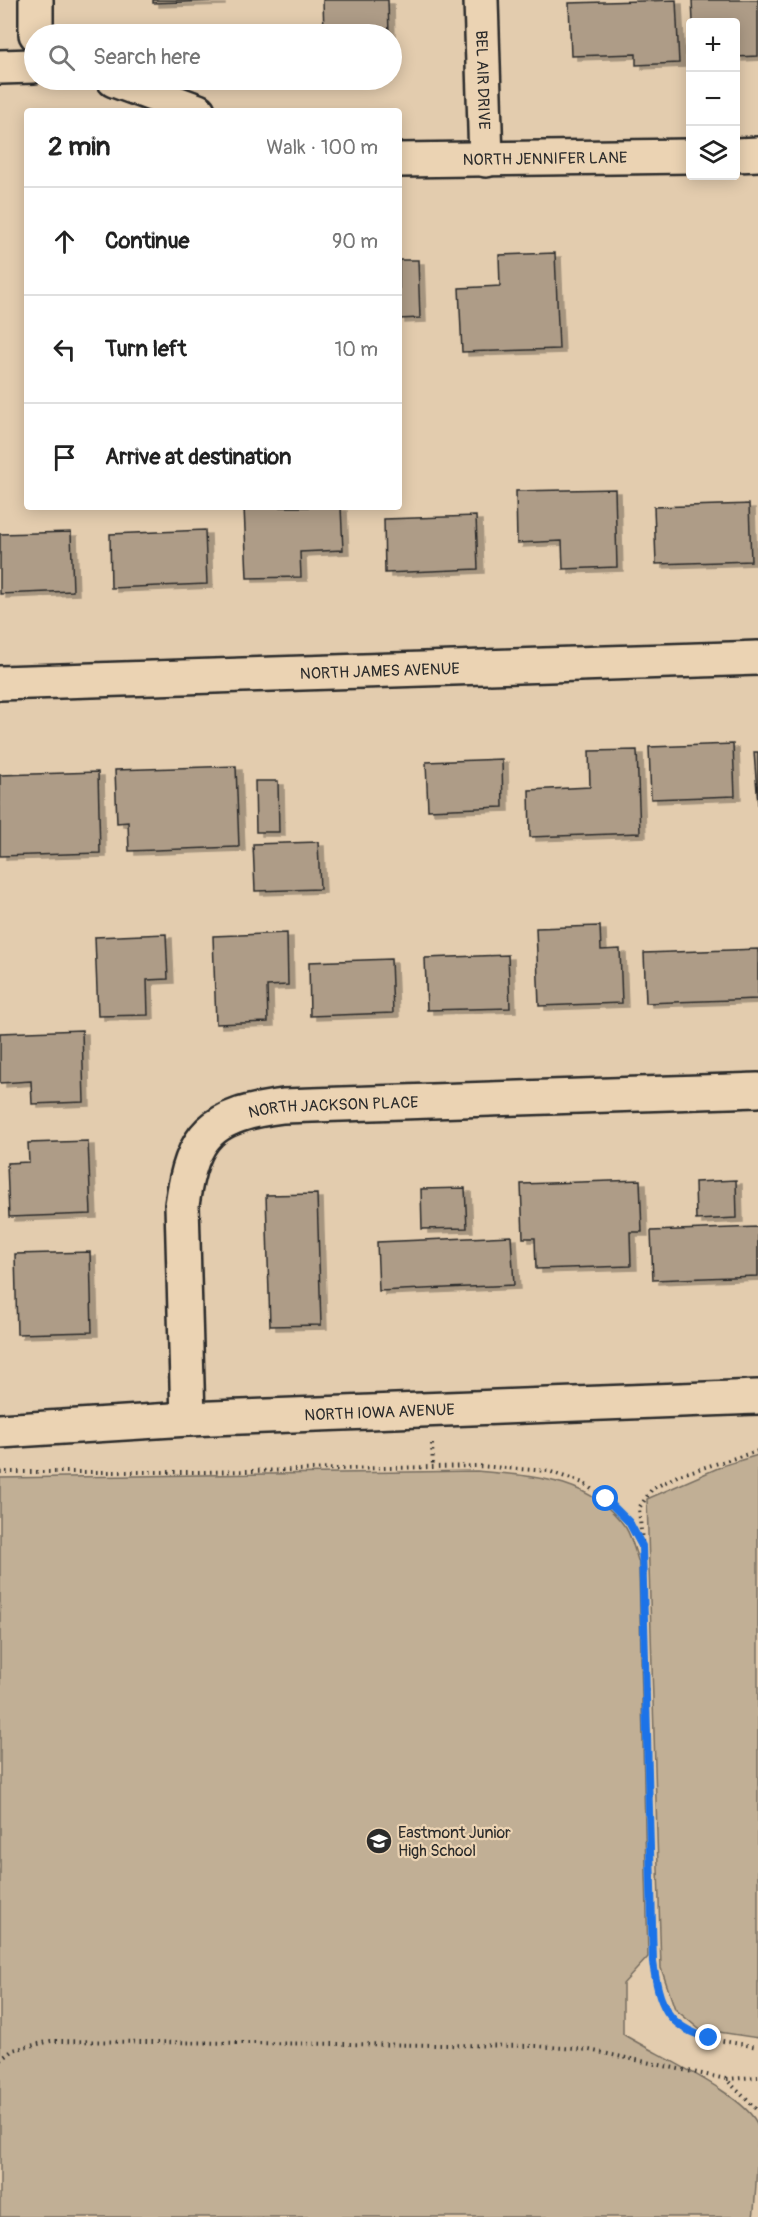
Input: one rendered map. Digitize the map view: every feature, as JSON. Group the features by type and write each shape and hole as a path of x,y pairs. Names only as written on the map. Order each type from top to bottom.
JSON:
{"street":[{"path":"36,0 36,24"},
{"name":"BEL AIR DRIVE","path":"481,0 486,160"},
{"path":"0,67 24,66"},
{"path":"141,90 190,108"},
{"path":"740,155 758,154"},
{"name":"NORTH JENNIFER LANE","path":"402,160 686,156"},
{"name":"NORTH JAMES AVENUE","path":"0,683 758,658"},
{"name":"NORTH JACKSON PLACE","path":"188,1419 182,1205 187,1171 200,1142 215,1126 232,1115 283,1106 758,1090"},
{"name":"NORTH IOWA AVENUE","path":"0,1431 188,1419 758,1397"}],"path":[{"path":"758,1451 679,1475 652,1489 639,1508 642,1546 653,1962 657,1993 670,2018 688,2033 758,2047"},
{"path":"0,1472 204,1472 478,1466 548,1471 583,1483 606,1499 629,1522 642,1546"},
{"path":"0,2060 13,2050 51,2041 537,2046 589,2050 726,2079 758,2077"},
{"path":"726,2079 758,2111"}],"shaded area":[{"path":"758,1455 758,2038 699,2029 675,2009 661,1968 647,1499 725,1465"},
{"name":"Eastmont Junior High School","path":"477,1471 539,1478 578,1489 612,1511 626,1528 632,1541 639,1563 648,1957 623,1984 623,2034 719,2088 751,2114 758,2126 753,2217 0,2217 0,1478"}],"building":[{"path":"153,0 219,0 219,1 153,3"},
{"path":"323,0 388,0 389,24 324,24"},
{"path":"676,0 679,63 636,65 636,54 571,56 569,3"},
{"path":"692,0 758,0 758,56 740,57 740,18 693,18"},
{"path":"555,253 559,349 462,352 459,288 500,286 499,255"},
{"path":"402,260 418,260 420,318 402,319"},
{"path":"615,489 617,567 563,569 562,541 517,543 516,491"},
{"path":"749,504 751,561 656,564 654,507"},
{"path":"244,510 341,510 343,550 300,552 301,577 247,578"},
{"path":"476,516 478,569 385,573 384,519"},
{"path":"205,530 207,584 111,588 110,534"},
{"path":"71,532 73,591 0,594 0,534"},
{"path":"733,744 735,796 651,799 649,747"},
{"path":"637,750 640,833 530,837 529,790 590,787 589,751"},
{"path":"754,752 758,752 758,805"},
{"path":"502,759 503,807 428,810 426,762"},
{"path":"236,766 239,847 129,851 128,822 117,823 115,770"},
{"path":"98,772 100,853 0,856 0,775"},
{"path":"255,781 278,781 279,832 256,832"},
{"path":"318,842 320,889 255,891 253,844"},
{"path":"600,926 601,950 620,949 622,1003 539,1006 536,928"},
{"path":"287,933 288,985 267,986 268,1022 216,1024 213,936"},
{"path":"166,934 168,979 147,980 148,1015 98,1016 95,937"},
{"path":"758,949 758,999 646,1003 644,953"},
{"path":"508,955 510,1008 427,1010 425,958"},
{"path":"391,959 393,1013 310,1016 309,962"},
{"path":"82,1030 84,1102 32,1104 31,1081 0,1083 0,1033"},
{"path":"88,1141 91,1214 9,1217 7,1163 29,1162 28,1143"},
{"path":"640,1180 642,1232 630,1232 631,1266 536,1269 535,1238 523,1238 521,1184"},
{"path":"736,1180 737,1218 696,1220 695,1182"},
{"path":"465,1188 467,1228 422,1229 421,1189"},
{"path":"317,1194 321,1325 270,1326 266,1195"},
{"path":"758,1227 758,1276 653,1280 651,1231"},
{"path":"511,1236 514,1285 379,1291 377,1242"},
{"path":"90,1252 92,1332 17,1334 15,1254"}],"place":[{"name":"Eastmont Junior High School","path":"379,1841"}],"route":[{"path":"606,1499 629,1522 642,1546 653,1962 657,1993 670,2018 688,2033 709,2038"}]}
